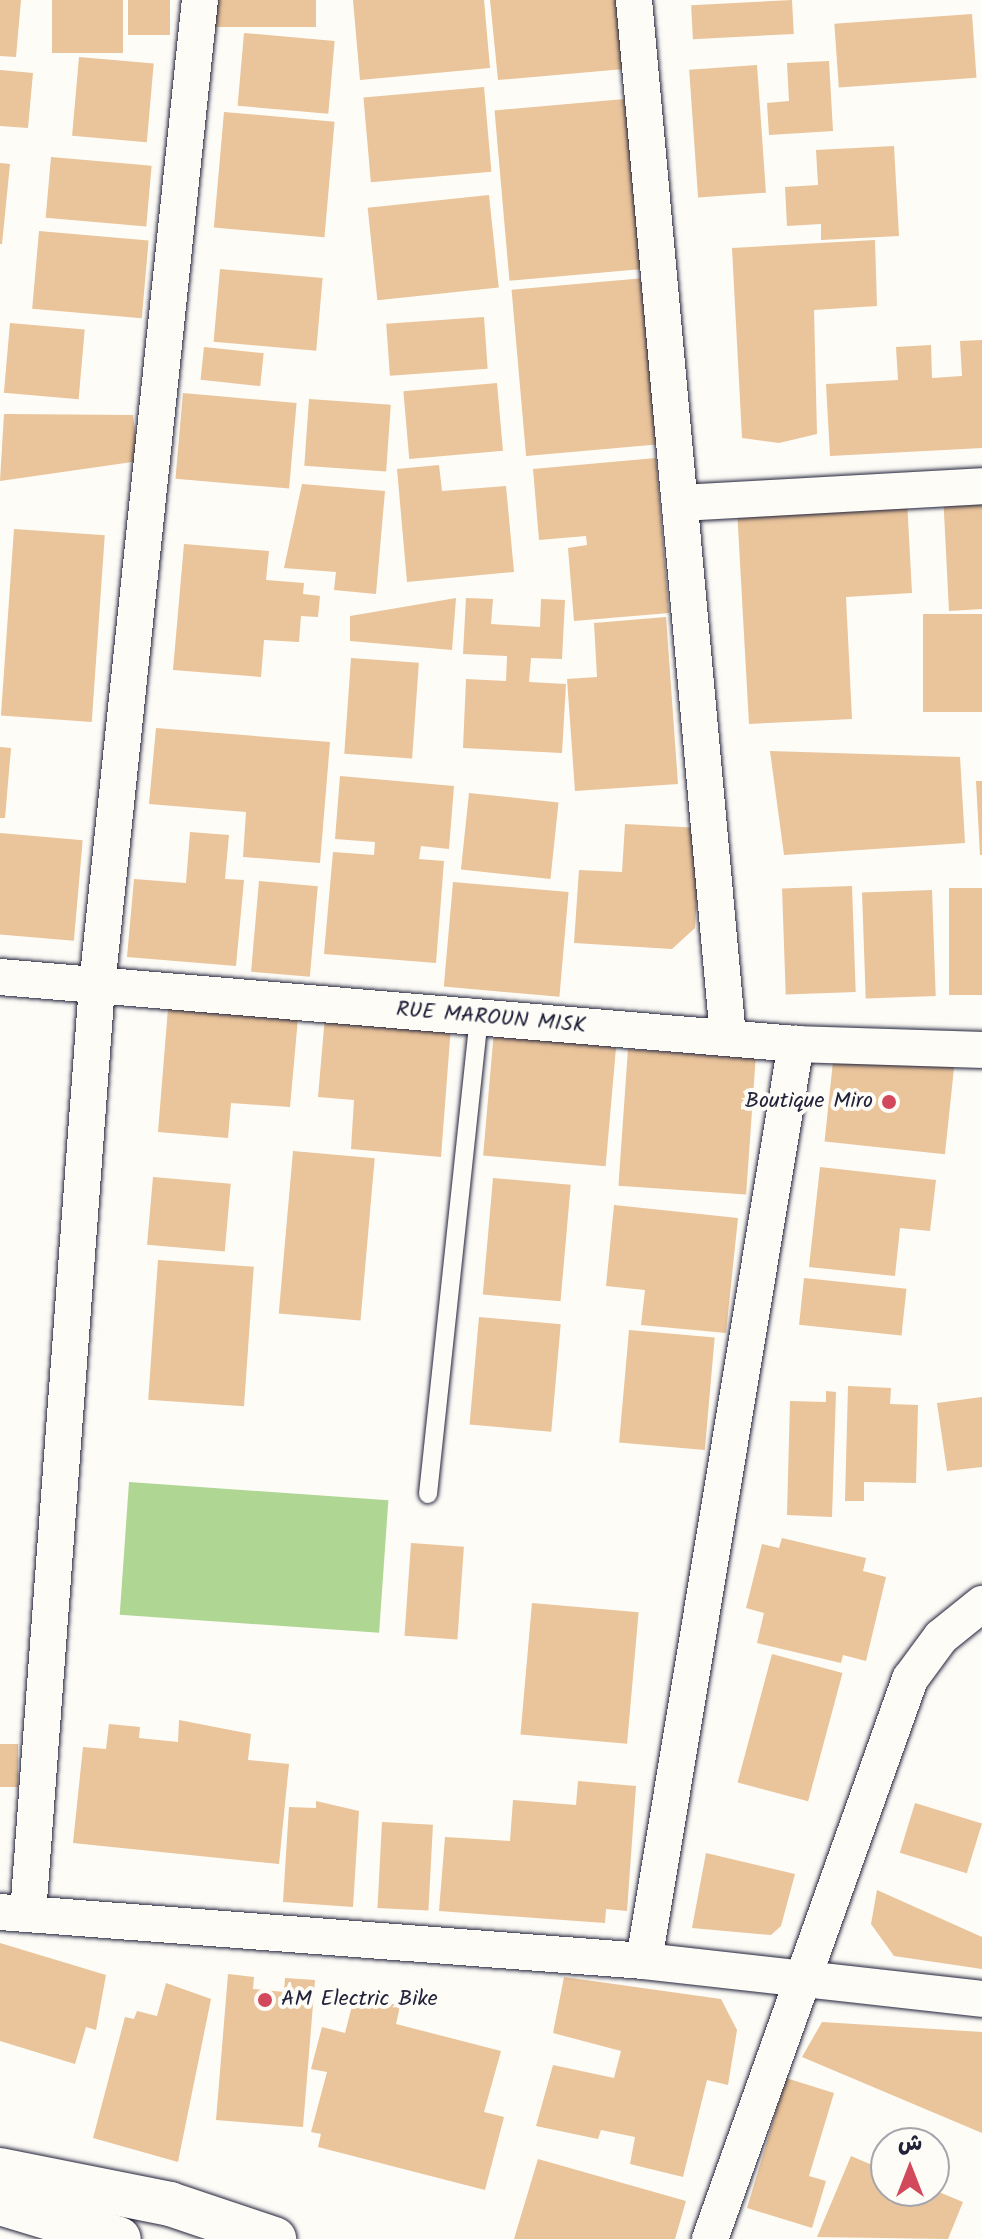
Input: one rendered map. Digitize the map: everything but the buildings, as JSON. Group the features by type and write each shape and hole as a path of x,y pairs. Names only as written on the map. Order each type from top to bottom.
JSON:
{"main road":[{"path":"0,2170 170,2204 274,2239"},
{"path":"0,2203 119,2239"}],"street":[{"path":"200,0 97,986 14,1913 644,1961 982,1999"},
{"path":"634,0 728,1037"},
{"path":"681,503 982,486"},
{"name":"RUE MAROUN MISK","path":"0,977 796,1044 982,1050"},
{"path":"644,1961 796,1044"},
{"path":"710,2239 800,1978 910,1679 941,1637 982,1604"}],"lane":[{"path":"428,1494 479,1017"}],"green space":[{"path":"129,1482 388,1500 379,1633 120,1615"}],"place":[{"name":"Boutique Miro","path":"889,1102"},
{"name":"AM Electric Bike","path":"265,2000"}]}
